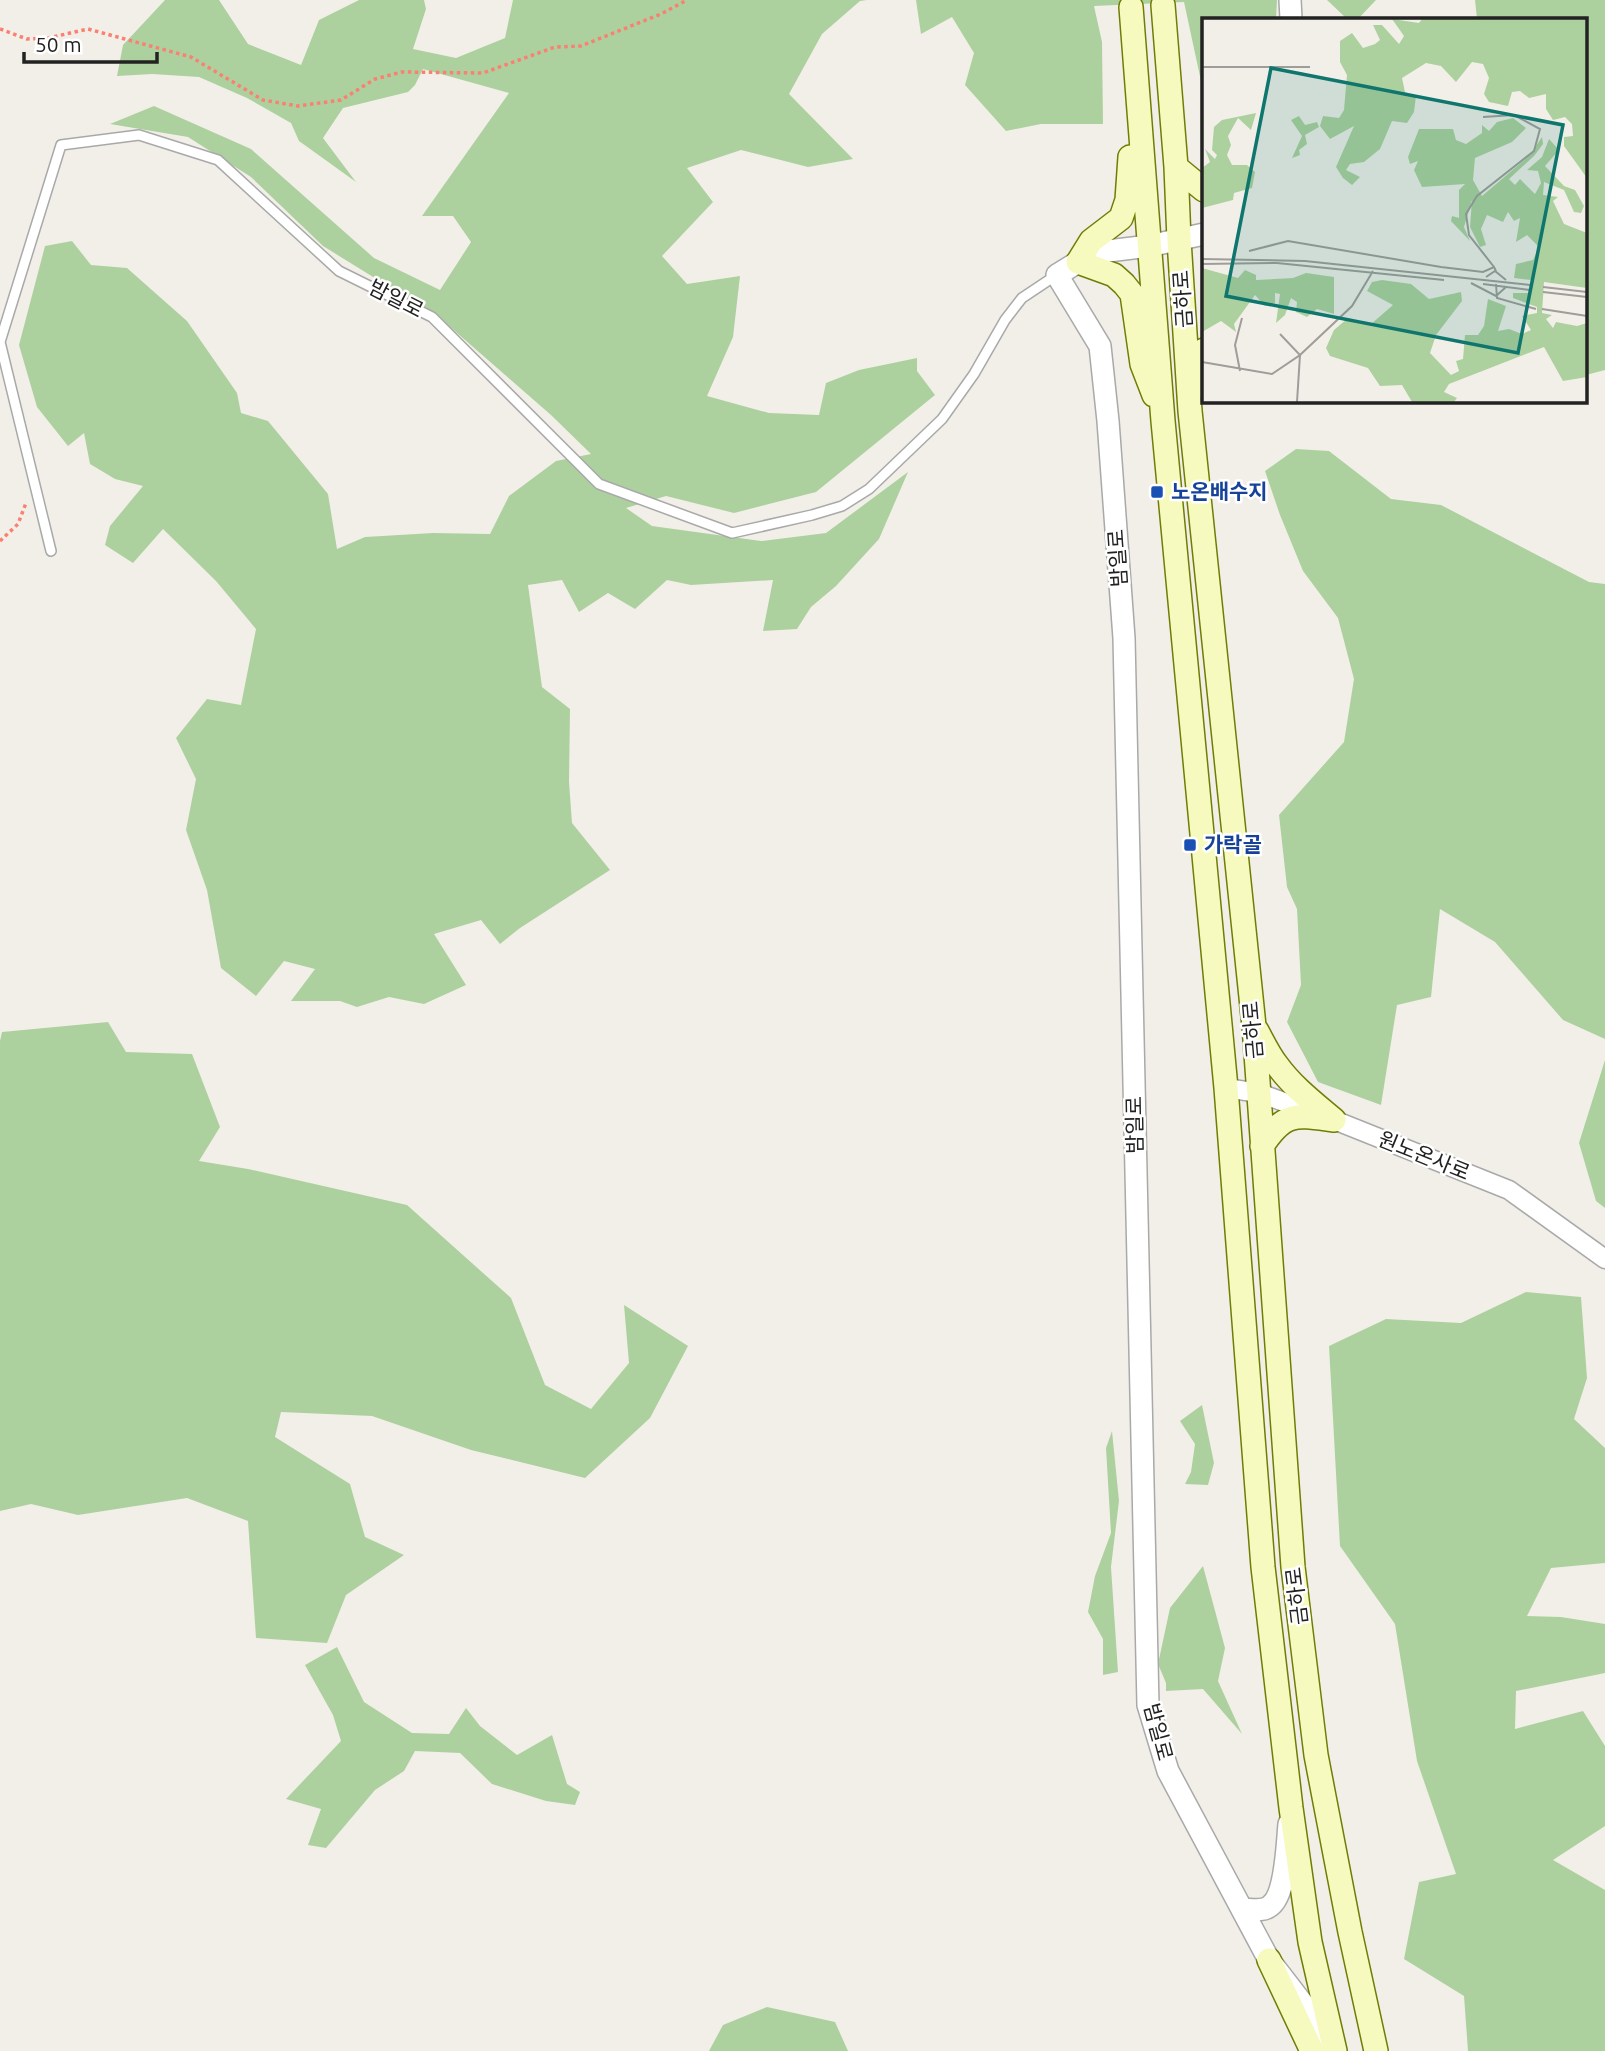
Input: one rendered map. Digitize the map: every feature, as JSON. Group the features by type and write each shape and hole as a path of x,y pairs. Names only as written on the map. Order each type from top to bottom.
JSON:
{"main road":[{"name":"금하로","path":"1163,5 1176,167 1190,411 1254,1026 1293,1567 1314,1742 1376,2051"},
{"name":"금하로","path":"1131,7 1163,421 1226,1088 1263,1567 1291,1808 1310,1942 1329,2049"},
{"path":"1138,91 1128,168 1126,209 1114,226 1091,241 1078,262 1114,275 1132,294 1142,364 1163,421"},
{"path":"1176,167 1202,188"},
{"path":"1190,411 1202,359"},
{"path":"1254,1026 1275,1063 1334,1120"},
{"path":"1262,1146 1274,1128 1283,1121 1305,1116 1334,1120"},
{"path":"1269,1960 1329,2049"}],"street":[{"path":"1290,0 1292,18"},
{"name":"밤일로","path":"1202,234 1149,246 1108,251 1078,262 1057,275 1100,346 1124,638 1148,1705 1168,1771 1269,1960"},
{"name":"원노온사로","path":"1226,1088 1259,1093 1334,1120 1509,1190 1605,1259"},
{"path":"1242,1909 1261,1910 1276,1900 1282,1887 1291,1808"}],"lane":[{"name":"밤일로","path":"51,551 0,341 61,145 139,135 218,160 339,271 432,317 599,484 732,533 842,506 869,489 943,419 974,374 1005,320 1022,298 1057,275"}],"path":[{"path":"0,29 27,39 48,38 88,29 191,58 263,100 298,106 341,100 375,79 402,72 483,73 555,47 582,46 661,14 687,0"},
{"path":"0,541 18,524 34,481"}],"green space":[{"path":"165,0 219,0 248,44 301,65 319,20 359,0 424,0 426,9 413,49 456,58 505,38 513,0 867,0 860,1 822,34 789,94 853,159 808,167 741,150 687,168 713,202 662,256 687,284 740,276 733,337 707,396 769,413 819,415 826,383 859,370 917,358 917,371 935,395 816,492 734,513 666,496 626,508 652,526 761,541 826,533 908,472 879,539 836,586 811,607 797,629 763,631 773,580 691,585 667,580 635,609 608,593 579,612 562,580 528,585 542,687 570,709 569,782 572,823 610,870 520,928 500,944 481,920 434,934 466,985 424,1004 389,997 357,1007 340,1001 291,1001 315,969 284,961 256,996 221,968 207,890 186,830 196,779 176,738 207,699 241,705 256,629 216,581 163,529 133,563 105,545 110,526 143,486 115,479 90,464 84,433 68,446 37,407 19,345 45,246 72,241 91,265 127,268 187,321 237,393 241,413 268,421 328,494 337,549 365,537 433,533 490,534 509,496 556,461 591,454 551,415 441,319 323,246 251,177 188,137 110,124 154,106 251,149 374,258 440,290 471,242 453,216 422,216 509,93 423,69 408,92 343,108 323,138 356,182 299,141 291,123 247,98 199,77 152,74 117,76 123,45"},
{"path":"916,0 1277,0 1276,18 1202,18 1202,86 1184,2 1094,6 1102,42 1103,124 1041,124 1006,131 965,85 974,53 952,17 921,34"},
{"path":"1327,0 1376,0 1359,18 1346,18"},
{"path":"1475,0 1605,0 1605,370 1588,374 1588,18 1477,18"},
{"path":"1296,449 1329,451 1391,499 1441,505 1589,582 1605,584 1605,1039 1563,1020 1495,942 1440,909 1431,997 1397,1005 1381,1105 1318,1082 1287,1022 1301,985 1297,909 1287,887 1279,815 1344,742 1354,679 1338,618 1303,571 1265,471"},
{"path":"108,1022 126,1052 192,1054 220,1127 199,1161 248,1169 407,1205 511,1298 545,1385 591,1409 629,1363 624,1305 688,1346 650,1418 585,1478 471,1450 372,1416 281,1412 275,1437 350,1484 365,1537 404,1555 346,1595 327,1643 256,1638 248,1521 187,1498 78,1515 31,1504 0,1511 0,1041 2,1032"},
{"path":"1605,1060 1605,1208 1596,1201 1579,1143"},
{"path":"1526,1292 1581,1297 1587,1378 1574,1419 1605,1448 1605,1563 1551,1568 1527,1616 1561,1617 1605,1624 1605,1673 1516,1691 1515,1729 1583,1711 1605,1746 1605,1826 1553,1860 1605,1890 1605,2051 1468,2051 1464,1996 1404,1959 1419,1882 1456,1874 1417,1761 1395,1624 1340,1546 1329,1346 1386,1319 1461,1323"},
{"path":"1202,1405 1214,1463 1208,1485 1185,1484 1191,1472 1195,1444 1180,1421"},
{"path":"1112,1431 1119,1501 1111,1567 1118,1672 1103,1675 1103,1639 1088,1612 1095,1576 1111,1533 1106,1448"},
{"path":"1203,1566 1225,1648 1218,1681 1242,1734 1203,1689 1166,1691 1166,1683 1158,1664 1170,1608"},
{"path":"337,1647 364,1702 412,1733 449,1734 466,1708 480,1726 517,1755 552,1735 567,1784 580,1792 575,1805 546,1801 492,1784 460,1753 415,1751 404,1771 375,1790 326,1848 308,1845 321,1809 286,1799 341,1741 333,1715 305,1665"},
{"path":"767,2007 835,2022 848,2051 709,2051 723,2025"}],"place":[{"name":"노온배수지","path":"1157,492"},
{"name":"가락골","path":"1190,845"}]}
